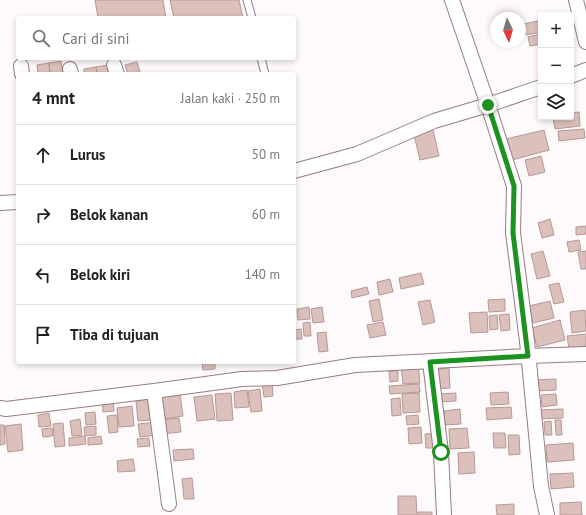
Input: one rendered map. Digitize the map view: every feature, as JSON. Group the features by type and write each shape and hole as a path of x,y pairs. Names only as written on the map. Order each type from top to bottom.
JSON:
{"street":[{"path":"452,0 514,186 513,233 528,356 540,486 547,515"},
{"path":"576,0 586,42"},
{"path":"574,75 586,70"},
{"path":"296,169 357,154 434,121 488,105 538,87"},
{"path":"0,203 16,202"},
{"path":"0,408 6,409 242,379 277,378 355,365 586,354"},
{"path":"430,362 441,452 444,515"},
{"path":"154,391 169,504"}],"lane":[{"path":"247,0 251,16"},
{"path":"262,60 264,72"}],"building":[{"path":"95,0 163,0 166,16 98,16"},
{"path":"170,0 239,0 243,16 174,16"},
{"path":"538,21 538,33 526,35 526,24"},
{"path":"538,35 538,45 530,46 528,37"},
{"path":"61,61 63,72 50,72 49,63"},
{"path":"137,62 140,72 127,72 125,65"},
{"path":"49,63 50,72 38,72 37,65"},
{"path":"108,65 109,72 97,72 96,67"},
{"path":"96,67 97,72 84,72 84,69"},
{"path":"579,112 580,126 555,129 554,120 574,120 574,113"},
{"path":"584,129 585,138 559,141 558,131"},
{"path":"433,130 439,156 420,160 414,135"},
{"path":"544,130 549,150 512,160 506,139"},
{"path":"541,156 545,172 529,176 525,160"},
{"path":"550,219 554,235 542,238 538,223"},
{"path":"586,226 586,234 576,235 576,227"},
{"path":"579,240 581,250 569,252 567,242"},
{"path":"543,251 550,276 537,279 531,254"},
{"path":"586,251 586,269 581,269 578,252"},
{"path":"421,273 424,284 401,289 399,278"},
{"path":"390,279 393,292 379,295 377,282"},
{"path":"559,283 564,302 554,304 549,285"},
{"path":"367,287 369,294 352,298 351,291"},
{"path":"379,299 383,320 373,322 369,301"},
{"path":"505,299 505,311 489,312 488,300"},
{"path":"430,300 435,322 423,325 418,302"},
{"path":"550,301 554,318 533,323 529,306"},
{"path":"309,307 310,319 298,320 297,309"},
{"path":"322,307 324,322 313,323 311,309"},
{"path":"585,310 586,331 572,333 570,312"},
{"path":"487,312 488,332 471,333 469,313"},
{"path":"509,314 510,330 501,331 499,315"},
{"path":"497,315 498,329 490,330 489,316"},
{"path":"560,320 565,340 537,347 532,328"},
{"path":"310,322 311,336 304,336 303,323"},
{"path":"383,322 386,335 370,338 367,325"},
{"path":"301,329 302,339 296,339 296,330"},
{"path":"326,332 328,351 319,352 317,333"},
{"path":"586,334 586,348 569,349 567,336"},
{"path":"418,363 420,383 403,384 401,365"},
{"path":"202,364 215,364 215,369 203,370"},
{"path":"449,368 450,388 435,389 434,369"},
{"path":"389,371 398,371 398,381 390,382"},
{"path":"556,379 556,390 534,391 534,380"},
{"path":"272,381 273,396 264,397 262,382"},
{"path":"419,384 420,392 390,394 389,386"},
{"path":"260,389 262,411 251,412 248,391"},
{"path":"247,390 249,407 235,408 234,392"},
{"path":"508,392 509,404 491,405 490,393"},
{"path":"231,393 233,420 217,421 215,394"},
{"path":"419,393 420,412 403,413 402,394"},
{"path":"456,393 456,401 438,402 438,394"},
{"path":"180,394 183,416 163,419 161,396"},
{"path":"556,394 557,405 542,407 541,395"},
{"path":"212,395 215,419 197,421 194,397"},
{"path":"400,398 401,415 392,416 391,399"},
{"path":"149,399 152,420 138,421 136,401"},
{"path":"113,400 114,411 103,412 102,401"},
{"path":"132,406 134,426 119,427 117,408"},
{"path":"511,407 512,418 487,420 486,408"},
{"path":"460,409 461,424 445,425 444,411"},
{"path":"563,409 563,418 539,419 539,410"},
{"path":"95,412 96,424 86,425 85,413"},
{"path":"49,413 51,426 39,427 38,415"},
{"path":"117,415 118,432 109,433 107,416"},
{"path":"418,415 419,424 407,425 406,416"},
{"path":"179,418 181,432 161,434 160,420"},
{"path":"80,419 82,435 72,436 70,421"},
{"path":"555,420 561,420 562,435 556,435"},
{"path":"551,421 552,435 545,435 544,422"},
{"path":"157,422 158,435 140,437 138,424"},
{"path":"63,423 65,446 55,447 53,424"},
{"path":"21,424 23,450 8,452 5,426"},
{"path":"0,425 4,425 5,444 0,445"},
{"path":"96,426 96,435 85,436 84,427"},
{"path":"421,427 422,443 409,444 408,428"},
{"path":"52,428 53,436 43,437 42,429"},
{"path":"467,428 469,448 450,449 449,429"},
{"path":"437,433 438,448 426,448 425,434"},
{"path":"493,433 505,433 506,448 494,448"},
{"path":"508,435 519,435 520,454 509,455"},
{"path":"85,436 86,444 69,446 69,438"},
{"path":"101,436 102,444 88,445 88,438"},
{"path":"149,438 150,446 138,447 137,439"},
{"path":"573,443 574,460 547,462 546,445"},
{"path":"193,449 194,459 174,461 173,450"},
{"path":"474,452 475,473 459,474 458,453"},
{"path":"133,459 135,471 118,472 117,461"},
{"path":"573,473 574,487 551,489 550,474"},
{"path":"192,478 194,499 184,499 182,479"},
{"path":"398,496 416,496 417,515 398,515"},
{"path":"581,502 582,515 560,515 560,503"},
{"path":"514,504 514,515 497,515 496,505"},
{"path":"418,512 432,512 432,515 418,515"}],"route":[{"path":"441,452 430,362 528,356 513,233 514,186 488,105"}]}
